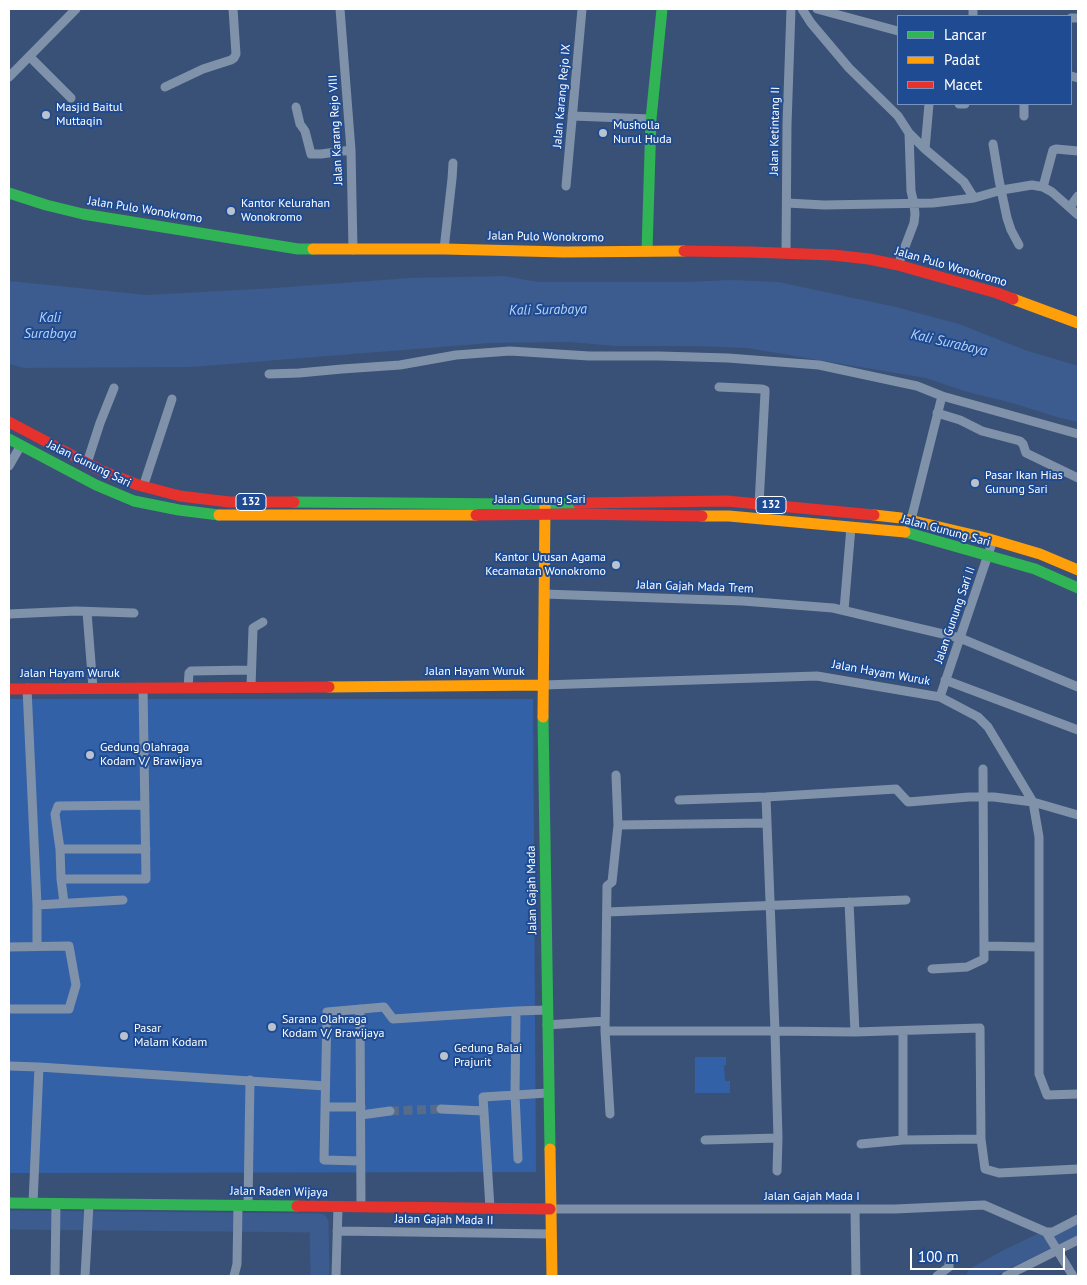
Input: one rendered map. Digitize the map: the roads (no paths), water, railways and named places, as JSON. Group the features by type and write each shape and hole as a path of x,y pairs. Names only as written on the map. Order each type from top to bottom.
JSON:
{"main road":[{"path":"646,251 651,119 662,9"},
{"name":"Jalan Pulo Wonokromo","path":"9,193 46,205 93,216 298,249 646,251 833,255 898,265 997,293 1078,323"},
{"name":"Jalan Gunung Sari","path":"9,422 102,471 143,487 188,497 229,502 509,504 545,509 729,516 900,531 1035,569 1078,588"},
{"name":"Jalan Gunung Sari","path":"9,439 96,485 134,501 205,514 263,516 545,509 727,501 911,520 993,540 1040,554 1078,570"},
{"path":"263,516 264,502"},
{"name":"Jalan Gajah Mada","path":"545,509 543,685 552,1276"},
{"name":"Jalan Hayam Wuruk","path":"9,688 543,685"},
{"name":"Jalan Raden Wijaya","path":"9,1203 33,1204 56,1209 338,1207 550,1209"}],"street":[{"path":"9,77 76,9"},
{"path":"165,87 203,69 234,58 236,54 233,9"},
{"name":"Jalan Karang Rejo IX","path":"566,186 582,9"},
{"name":"Jalan Ketintang II","path":"786,253 787,126 791,9"},
{"path":"802,9 811,23 849,68 898,116 909,133 925,149 964,182 974,198"},
{"path":"816,9 897,31"},
{"name":"Jalan Karang Rejo VIII","path":"341,13 351,150 353,250"},
{"path":"30,56 71,98"},
{"path":"925,149 929,105"},
{"path":"1024,105 1024,116"},
{"path":"296,107 311,154 351,150"},
{"path":"572,116 651,119"},
{"path":"898,265 914,223 915,214 911,191 909,133"},
{"path":"993,144 1007,218 1019,245"},
{"path":"1044,187 1053,150 1078,151"},
{"path":"444,249 453,163"},
{"path":"787,203 824,205 934,204 974,198 1002,190 1032,185 1044,187 1052,192 1078,214"},
{"path":"1070,207 1078,196"},
{"path":"269,374 400,366 456,356 510,351 590,356 728,358 819,365 917,386 942,396 1078,434"},
{"path":"719,387 762,389 765,393 758,504"},
{"path":"87,463 114,388"},
{"path":"911,520 942,396"},
{"path":"143,487 172,399"},
{"path":"937,413 960,420 982,431 1020,441 1026,453 1078,478"},
{"path":"9,466 21,445"},
{"path":"844,610 852,527"},
{"name":"Jalan Gunung Sari II","path":"940,697 993,540"},
{"name":"Jalan Gajah Mada Trem","path":"544,594 743,601 833,608 960,638 1078,687"},
{"path":"9,614 76,611 134,613"},
{"path":"87,612 94,688"},
{"path":"251,687 253,628 263,622"},
{"path":"188,688 189,673 191,671 251,670"},
{"name":"Jalan Hayam Wuruk","path":"543,685 817,676 940,697 978,717 988,728 1033,802"},
{"path":"945,680 1078,730"},
{"path":"27,688 37,905 37,946"},
{"path":"61,879 146,879 143,688"},
{"path":"932,969 967,967 984,959 983,769"},
{"path":"610,1114 605,1031 607,886 612,882 618,825 616,776"},
{"path":"679,800 896,789 908,802 994,797 1033,802 1078,815"},
{"path":"766,797 775,1031 777,1171"},
{"path":"1033,802 1039,837 1038,1074 1047,1095 1078,1094"},
{"path":"64,903 55,814 58,806 145,804"},
{"path":"618,825 767,823"},
{"path":"60,849 146,850"},
{"path":"37,905 123,900"},
{"path":"607,912 906,900"},
{"path":"849,902 855,1032"},
{"path":"9,947 69,946 76,985 69,1009 9,1009"},
{"path":"984,946 1038,947"},
{"path":"361,1161 324,1160 326,1012 384,1007 393,1019 547,1010"},
{"path":"360,1009 361,1207"},
{"path":"516,1011 515,1095 518,1158"},
{"path":"548,1025 605,1021"},
{"path":"605,1031 855,1032 980,1028 982,1139 985,1169 999,1172 1078,1169"},
{"path":"903,1031 903,1140"},
{"path":"9,1066 326,1086"},
{"path":"33,1204 39,1067"},
{"path":"234,1276 237,1264 237,1234 241,1208 250,1080"},
{"path":"490,1208 483,1097 548,1093"},
{"path":"325,1107 361,1111 390,1111"},
{"path":"441,1109 484,1111"},
{"path":"705,1140 778,1138"},
{"path":"862,1144 903,1140 982,1139"},
{"name":"Jalan Gajah Mada I","path":"550,1209 895,1209 984,1205 1047,1234"},
{"path":"336,1276 338,1207"},
{"path":"55,1276 56,1209"},
{"path":"85,1276 89,1209"},
{"path":"855,1209 856,1276"},
{"path":"1073,1276 1047,1234 1078,1219"},
{"name":"Jalan Gajah Mada II","path":"337,1231 550,1234"},
{"path":"1012,1275 1056,1249 1078,1240"},
{"path":"937,1276 949,1267 949,1264"}],"water":[{"name":"Kali Surabaya","path":"504,276 538,282 685,282 732,280 778,282 896,307 959,324 1025,350 1078,366 1078,422 964,391 926,378 747,348 615,346 569,342 490,343 191,367 24,368 9,364 9,281 147,295 410,278"}],"waterway":[{"path":"9,1220 319,1223 320,1276"},
{"path":"976,1276 1078,1225"}],"tunnel":[{"path":"390,1111 441,1109"}],"place":[{"name":"Masjid Baitul Muttaqin","path":"46,115"},
{"name":"Musholla Nurul Huda","path":"603,133"},
{"name":"Kantor Kelurahan Wonokromo","path":"231,211"},
{"name":"Pasar Ikan Hias Gunung Sari","path":"975,483"},
{"name":"Kantor Urusan Agama Kecamatan Wonokromo","path":"616,565"},
{"name":"Gedung Olahraga Kodam V/ Brawijaya","path":"90,755"},
{"name":"Sarana Olahraga Kodam V/ Brawijaya","path":"272,1027"},
{"name":"Pasar Malam Kodam","path":"124,1036"},
{"name":"Gedung Balai Prajurit","path":"444,1056"}]}
